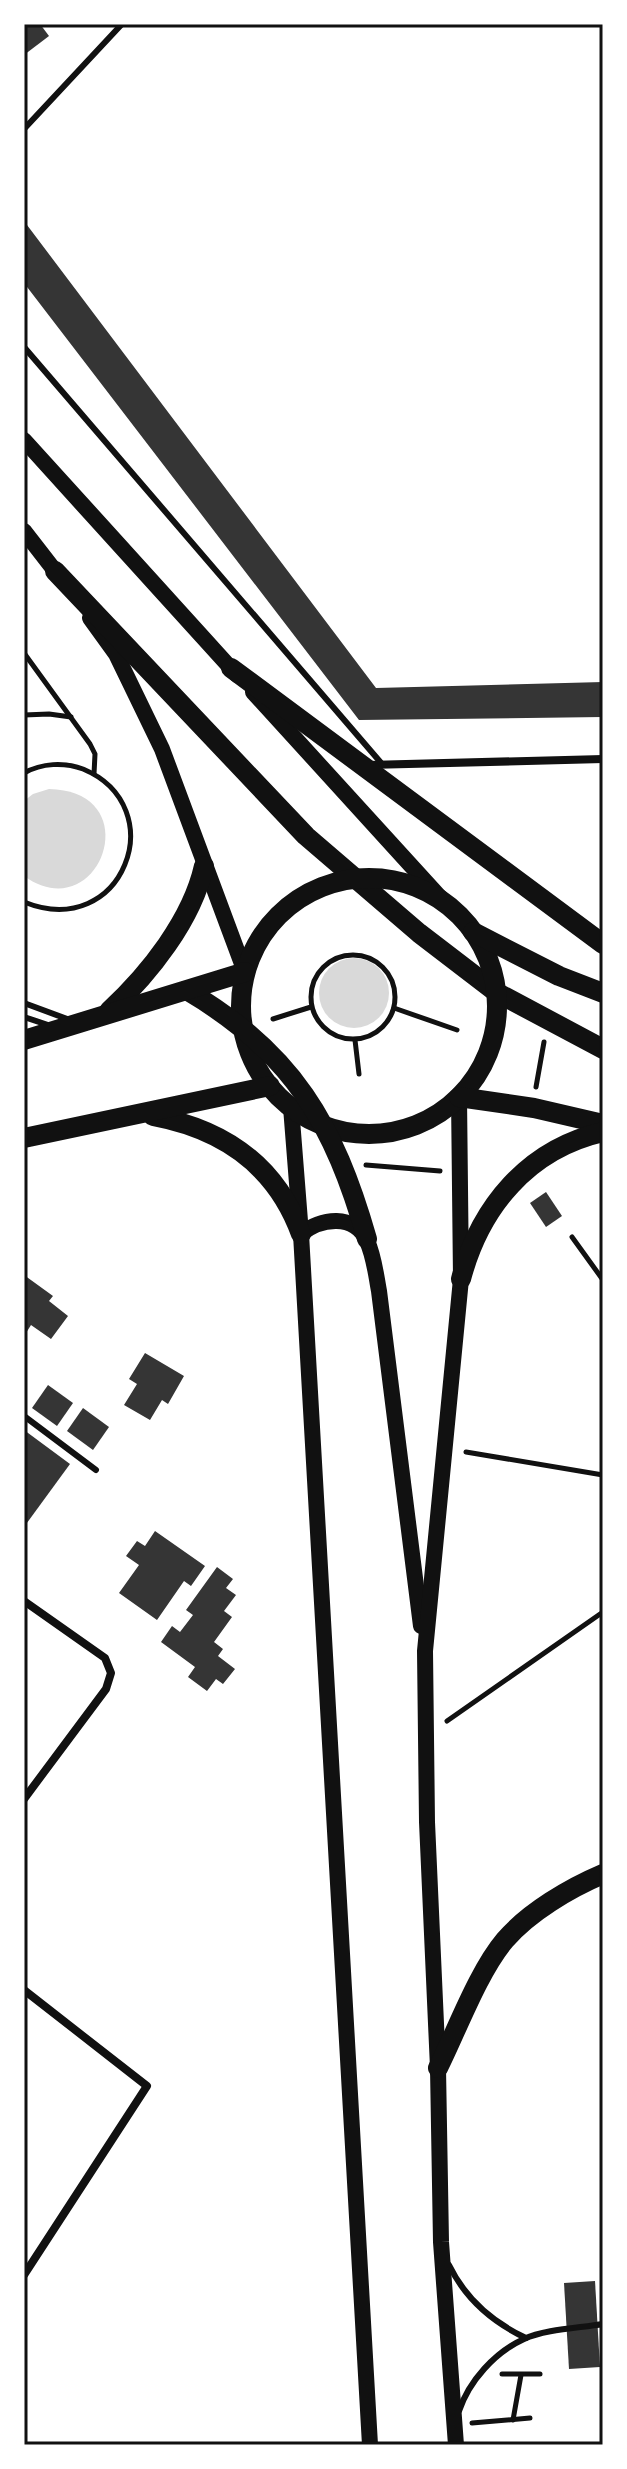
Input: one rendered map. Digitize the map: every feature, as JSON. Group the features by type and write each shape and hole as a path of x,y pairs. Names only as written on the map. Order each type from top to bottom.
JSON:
{"main road":[{"path":"24,440 473,932 489,960 496,992 496,1019 491,1046 480,1070 459,1097 430,1119 397,1131 361,1134 325,1126 291,1107 270,1086 252,1058 242,1026 240,999 245,972 263,932 288,906 319,887 354,878 387,879 418,887 446,904"},
{"path":"24,531 116,654 162,749 245,972"},
{"path":"55,571 279,809 354,878 496,992 603,1049"},
{"path":"231,668 603,944"},
{"path":"103,1017 144,976 171,939 204,866"},
{"path":"473,932 559,976 603,993"},
{"path":"24,1040 245,972"},
{"path":"188,991 242,1026 284,1067 325,1126 343,1166 367,1239 379,1291 425,1651"},
{"path":"24,1138 270,1086"},
{"path":"459,1097 534,1108 603,1124"},
{"path":"456,2445 441,2242 438,2068 427,1822 425,1651 461,1279 459,1097"},
{"path":"291,1107 301,1234 370,2445"},
{"path":"145,1114 178,1120 209,1132 238,1149 263,1170 284,1196 301,1234"},
{"path":"461,1279 481,1224 497,1199 517,1177 565,1144 603,1132"},
{"path":"301,1234 319,1222 341,1221 360,1231 367,1239"},
{"path":"438,2068 489,1963 505,1940 553,1903 603,1874"}],"street":[{"path":"359,765 603,759"},
{"path":"24,1601 105,1658 111,1673 106,1689 24,1799"},
{"path":"24,1990 147,2086 24,2275"}],"lane":[{"path":"24,129 122,24"},
{"path":"24,347 382,764"},
{"path":"24,1003 81,1024"},
{"path":"24,1017 60,1030"},
{"path":"24,1416 96,1470"},
{"path":"441,2242 453,2273 472,2300 497,2322 526,2338"},
{"path":"455,2424 461,2405 481,2373 502,2353 526,2338 603,2324"}],"path":[{"path":"24,653 72,717 95,754 94,774"},
{"path":"24,715 72,717"},
{"path":"24,773 54,764 75,766 94,774 112,788 125,808 131,830 129,854 121,875 106,893 86,905 64,911 41,909 24,902"},
{"path":"353,954 366,957 386,971 395,995 394,1008 390,1018 376,1033 355,1040 333,1035 323,1028 311,1007 313,982 329,962 353,954"},
{"path":"273,1019 311,1007"},
{"path":"394,1008 457,1030"},
{"path":"534,1108 536,1079 548,1020"},
{"path":"355,1040 359,1074"},
{"path":"356,1164 441,1171"},
{"path":"572,1237 603,1280"},
{"path":"445,1449 603,1475"},
{"path":"426,1735 603,1612"},
{"path":"513,2420 521,2375 540,2374"},
{"path":"455,2424 530,2418"}],"shaded area":[{"path":"49,789 80,796 98,811 105,832 102,854 92,873 74,885 51,888 24,876 24,801 33,794"},
{"path":"354,958 379,968 389,993 379,1018 354,1028 329,1018 319,993 329,968"}],"building":[{"path":"24,24 40,24 49,36 24,55"},
{"path":"24,221 376,688 603,682 603,717 359,720 24,283"},
{"path":"546,1192 562,1216 546,1227 530,1203"},
{"path":"24,1275 53,1296 49,1301 68,1316 51,1339 31,1325 26,1333 24,1331"},
{"path":"145,1353 184,1376 168,1404 162,1400 150,1420 124,1405 137,1384 129,1379"},
{"path":"48,1385 73,1403 57,1426 32,1408"},
{"path":"83,1408 109,1427 93,1450 67,1431"},
{"path":"24,1430 70,1464 24,1527"},
{"path":"155,1531 205,1566 191,1586 184,1581 157,1620 119,1593 139,1565 126,1556 137,1541 145,1546"},
{"path":"217,1567 233,1579 226,1588 236,1595 224,1611 232,1617 214,1642 223,1649 218,1656 235,1669 223,1684 216,1679 207,1691 188,1677 195,1667 161,1642 172,1626 180,1632 193,1615 186,1610"},
{"path":"595,2281 600,2367 569,2369 564,2283"}]}
